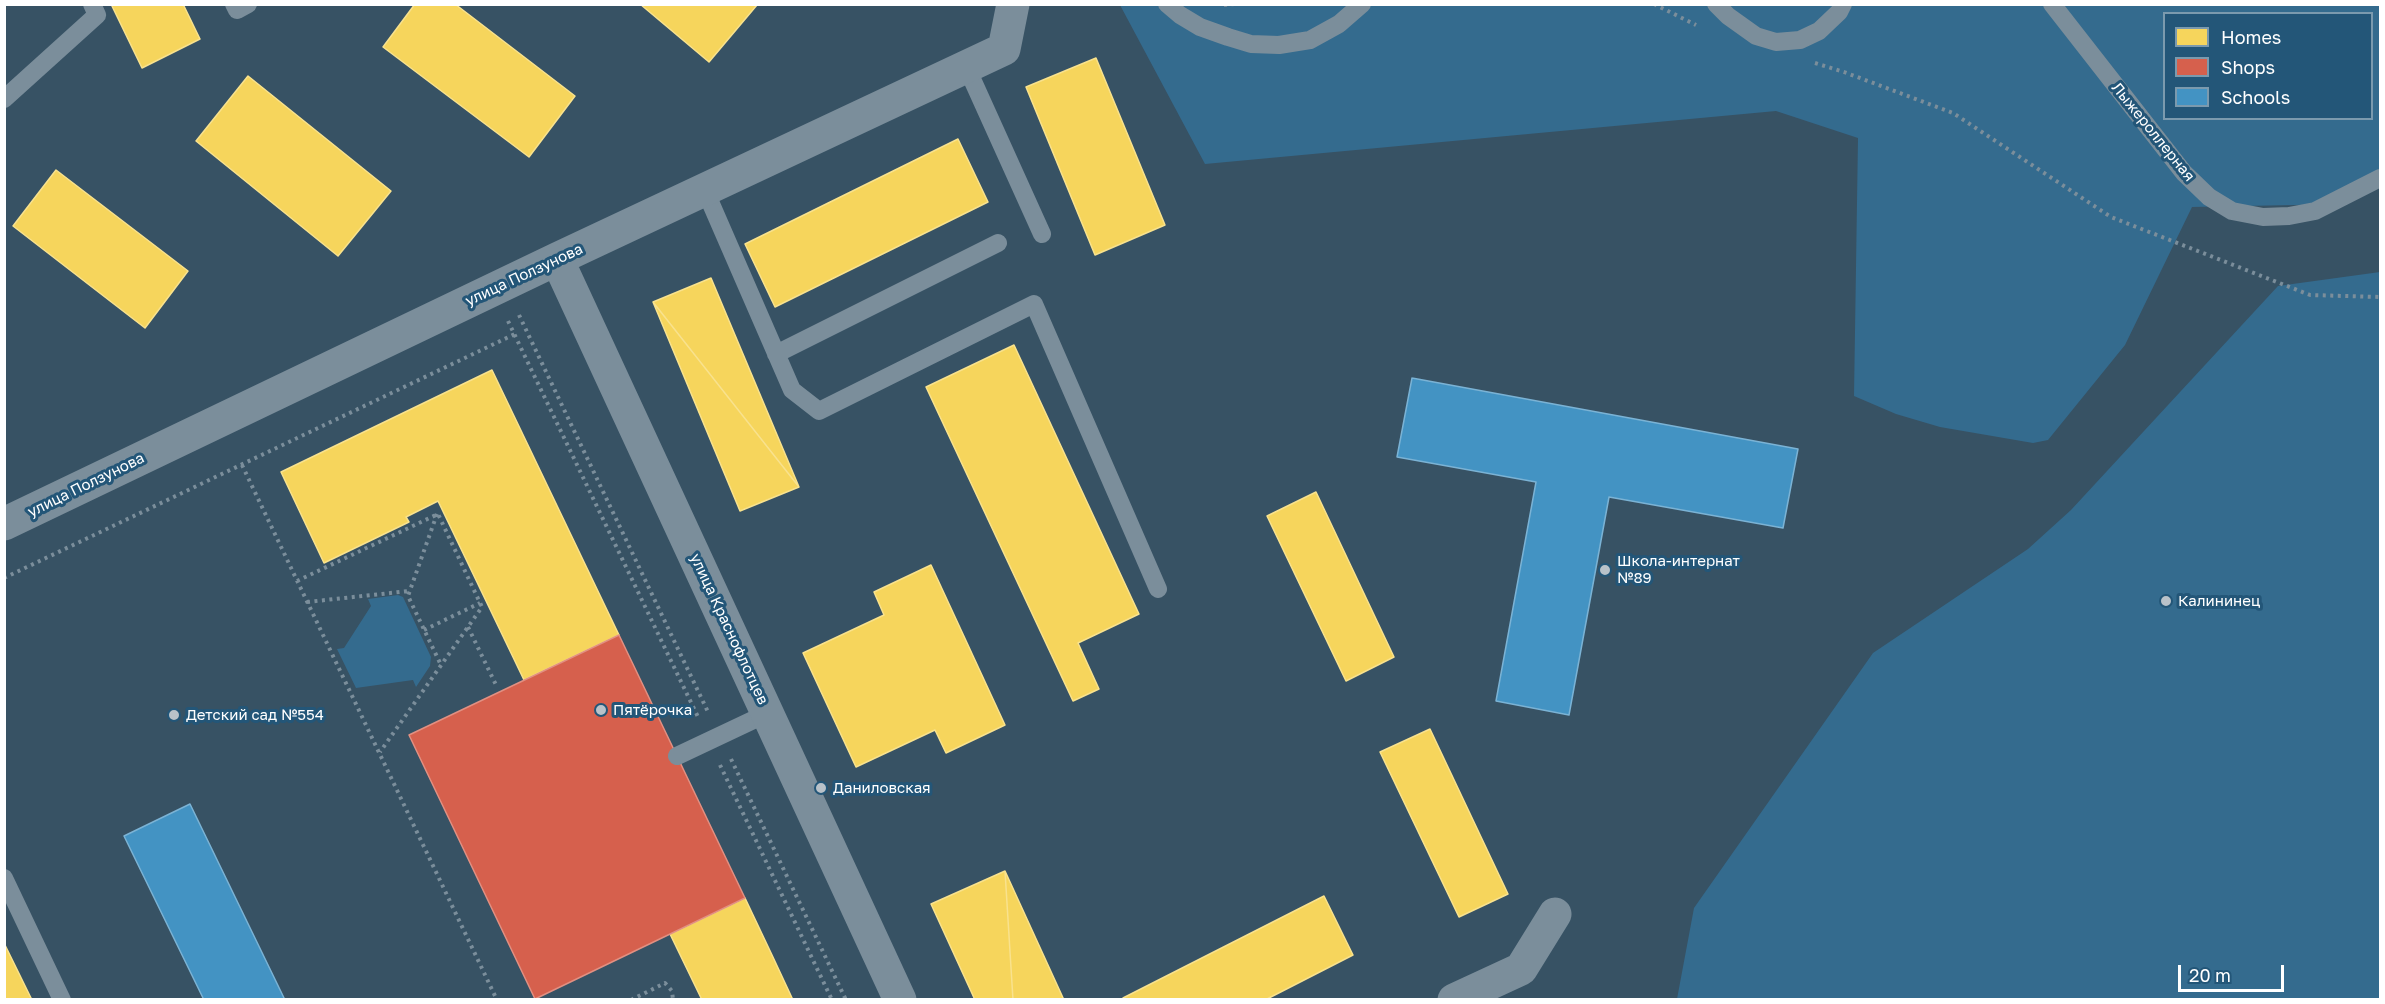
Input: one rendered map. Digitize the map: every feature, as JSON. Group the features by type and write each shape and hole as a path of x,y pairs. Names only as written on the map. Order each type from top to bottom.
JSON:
{"street":[{"name":"улица Ползунова","path":"4,524 493,289 1004,49 1013,4"},
{"name":"улица Краснофлотцев","path":"557,259 900,999"},
{"path":"1454,999 1521,969 1555,914"}],"lane":[{"path":"4,99 97,15 92,4"},
{"path":"234,4 237,10 248,4"},
{"path":"1167,4 1200,27 1251,44 1279,45 1310,40 1339,24 1362,4"},
{"path":"1716,4 1728,16 1756,36 1776,42 1800,40 1819,31 1839,12 1843,4"},
{"name":"Лыжероллерная","path":"2052,4 2184,173 2209,197 2232,211 2263,217 2289,216 2315,211 2380,178"},
{"path":"967,68 1042,234"},
{"path":"705,190 792,390 819,411 1034,304 1158,589"},
{"path":"776,354 998,243"},
{"path":"677,756 768,713"},
{"path":"4,879 10,902 62,999"}],"path":[{"path":"1654,4 1705,30"},
{"path":"1812,62 1953,113 2111,217 2310,295 2380,297"},
{"path":"571,288 518,314 832,999"},
{"path":"493,289 714,738 846,999"},
{"path":"4,578 515,334"},
{"path":"242,465 497,999"},
{"path":"297,581 438,514"},
{"path":"438,514 408,596 441,665"},
{"path":"379,753 482,607 438,514"},
{"path":"307,602 409,591"},
{"path":"424,630 480,603"},
{"path":"468,627 497,687"},
{"path":"631,999 665,983 672,991 673,999"}],"shaded area":[{"path":"1120,5 2380,5 2380,180 2346,204 2192,207 2125,345 2048,440 2033,443 1940,427 1896,414 1854,396 1858,138 1776,111 1205,164"},
{"name":"Калининец","path":"2380,272 2380,999 1677,999 1694,908 1873,653 2028,549 2071,510 2278,286"},
{"path":"398,595 403,597 431,657 430,666 416,687 413,680 356,688 337,649 344,648 371,606 368,599"}],"building: Homes":[{"path":"111,4 183,4 200,39 142,68"},
{"path":"415,4 455,4 575,96 529,157 383,47"},
{"path":"640,4 756,4 757,5 709,62"},
{"path":"1096,58 1165,225 1095,255 1026,87"},
{"path":"248,76 391,191 338,256 196,141"},
{"path":"958,139 988,202 775,307 745,244"},
{"path":"56,170 188,271 145,328 13,226"},
{"path":"711,278 799,487 653,302"},
{"path":"653,302 799,487 740,511"},
{"path":"1014,345 1139,614 1078,643 1099,689 1073,701 926,387"},
{"path":"492,370 619,635 524,680 438,501 406,517 409,522 324,563 281,472"},
{"path":"1316,492 1394,657 1346,681 1267,516"},
{"path":"931,565 1005,725 946,753 935,730 856,767 803,653 884,615 874,592"},
{"path":"1430,729 1508,894 1459,917 1380,752"},
{"path":"1005,871 1064,1000 1013,1000"},
{"path":"1005,871 1013,1000 975,1000 931,904"},
{"path":"1324,896 1353,955 1265,1000 1124,1000 1123,998"},
{"path":"745,898 793,1000 702,1000 670,934"},
{"path":"4,943 32,1000 4,1000"}],"building: Shops":[{"path":"619,635 745,898 535,999 409,735"}],"building: Schools":[{"path":"1412,378 1798,449 1783,528 1609,497 1569,715 1496,701 1536,482 1397,457"},
{"path":"190,804 285,1000 204,1000 124,836"}],"place":[{"name":"Школа-интернат №89","path":"1605,570"},
{"name":"Калининец","path":"2166,601"},
{"name":"Пятёрочка","path":"601,710"},
{"name":"Детский сад №554","path":"174,715"},
{"name":"Даниловская","path":"821,788"}]}
